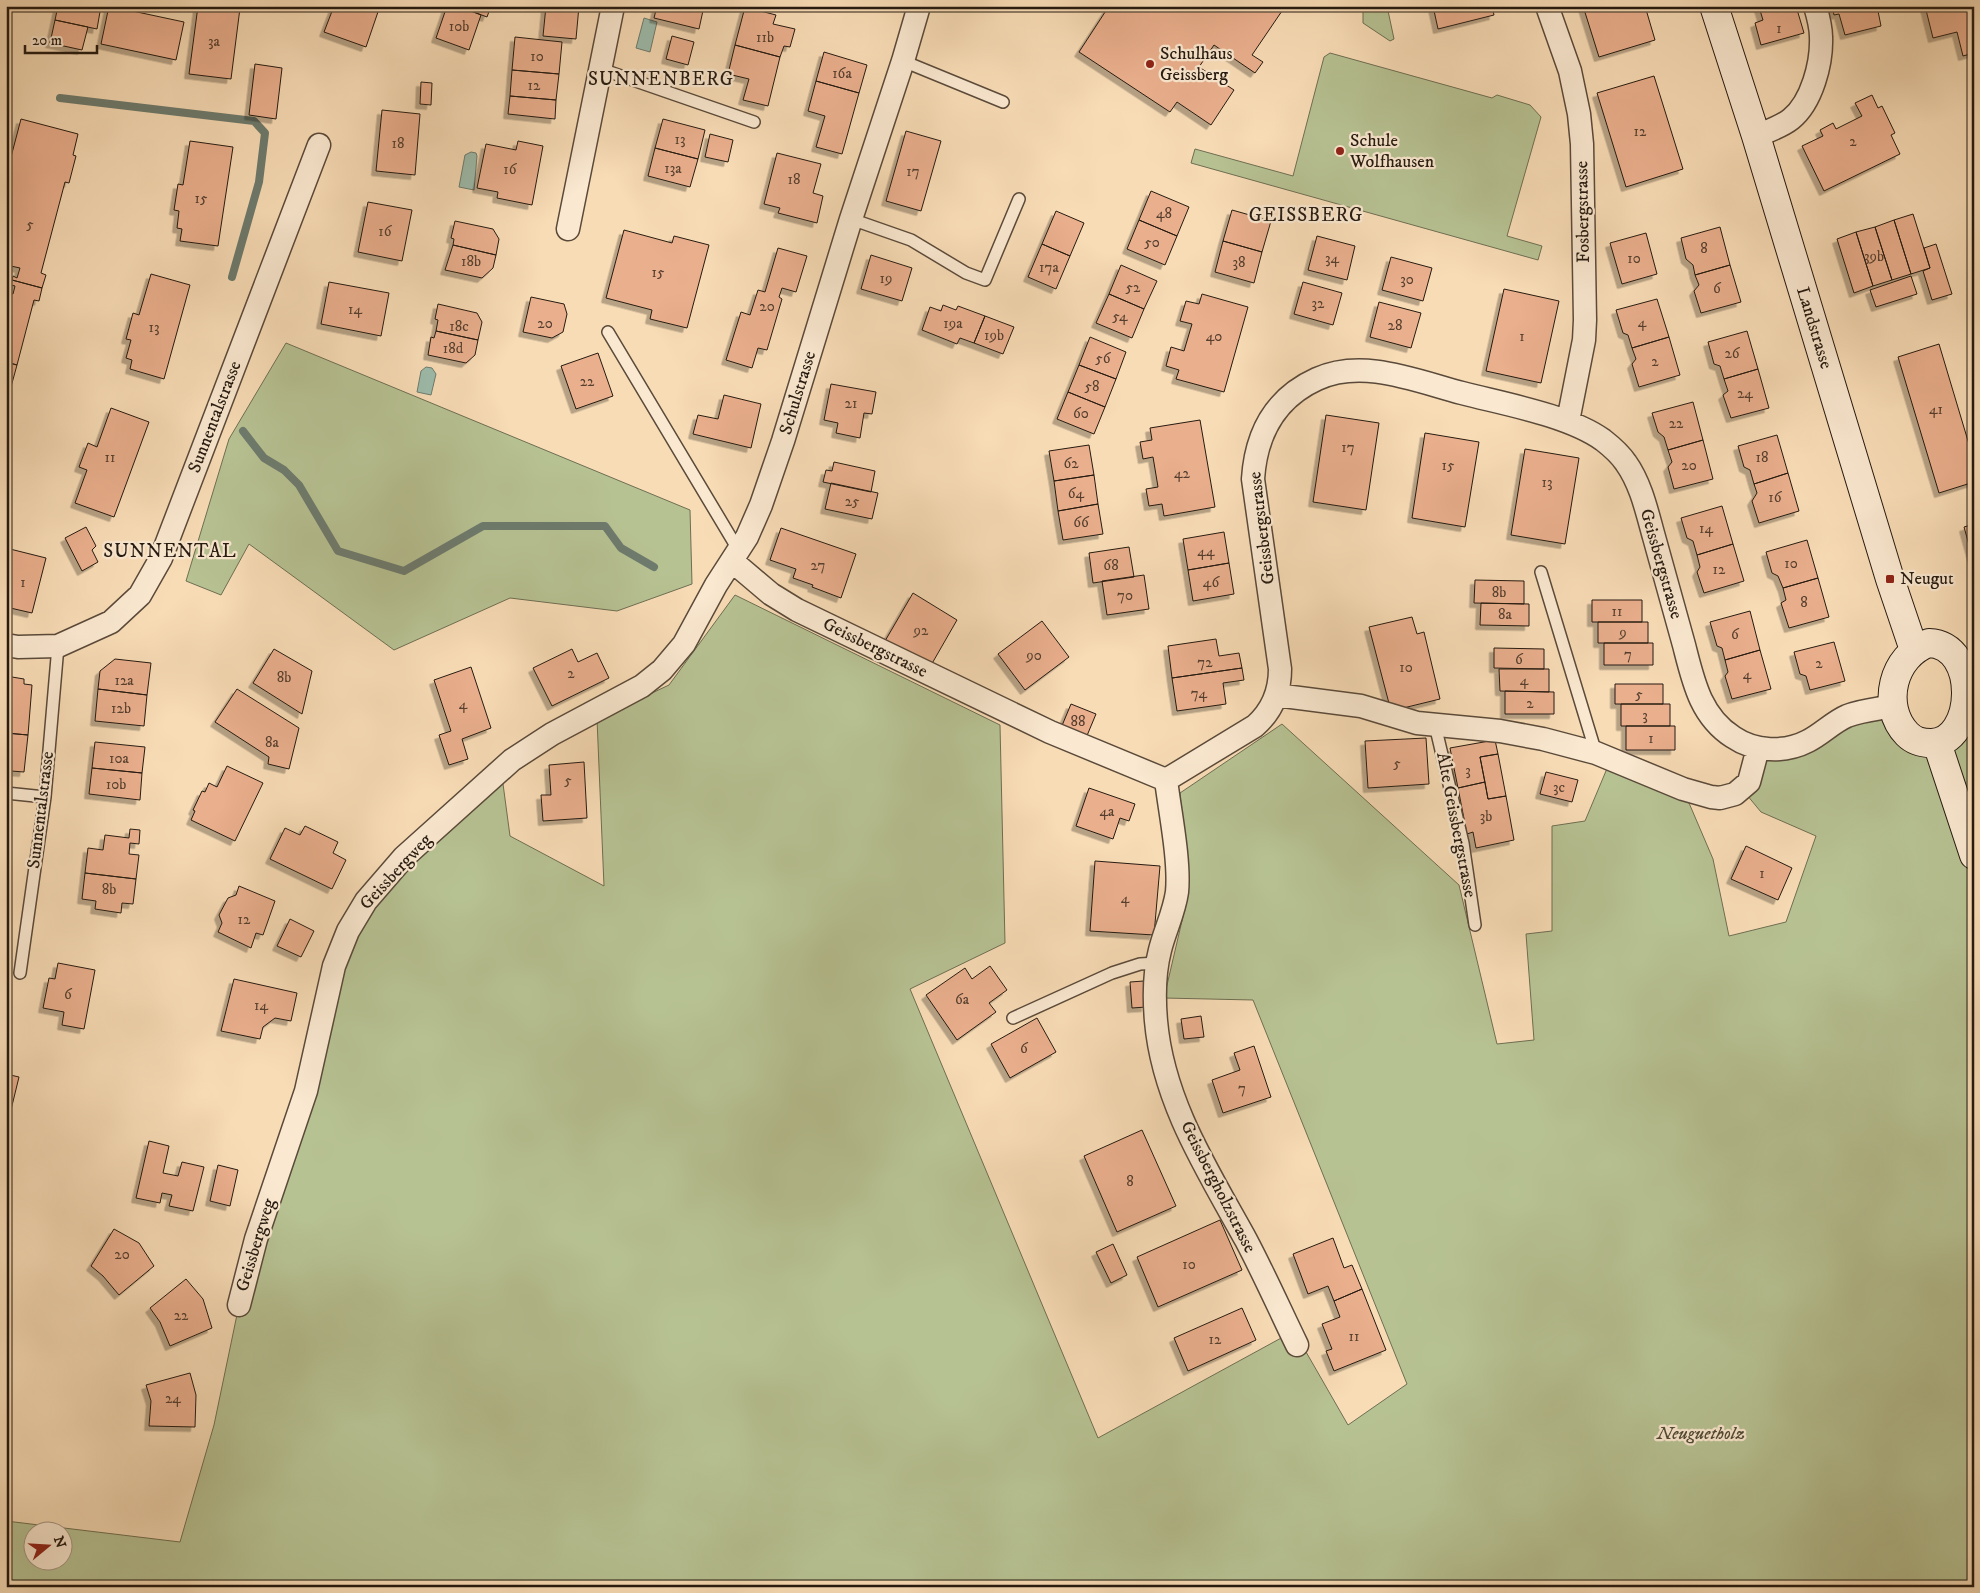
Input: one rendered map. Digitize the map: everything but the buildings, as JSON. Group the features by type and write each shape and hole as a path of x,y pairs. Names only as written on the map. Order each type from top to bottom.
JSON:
{"main road":[{"name":"Landstrasse","path":"1714,6 1756,136 1890,579 1914,650"},
{"path":"1930,643 1947,646 1955,652 1961,660 1971,685 1968,702 1959,726 1948,738 1937,743 1924,743 1913,739 1904,730 1893,706 1893,687 1905,659 1914,650 1930,643"},
{"path":"1937,743 1974,855"}],"street":[{"path":"568,229 613,6"},
{"name":"Schulstrasse","path":"735,556 753,523 772,473 919,6"},
{"name":"Fosbergstrasse","path":"1547,6 1564,49 1574,87 1582,144 1584,340 1568,421"},
{"path":"1756,136 1790,120 1799,110 1810,90 1821,49 1820,28 1815,6"},
{"name":"Sunnentalstrasse","path":"6,646 58,646 111,622 140,595 161,558 319,144"},
{"name":"Geissbergstrasse","path":"735,556 771,594 797,610 1050,732 1166,780 1255,726 1264,718 1272,706 1280,683 1279,653 1253,479 1254,461 1259,441 1269,421 1291,393 1324,376 1358,370 1391,375 1568,421 1602,439 1616,451 1633,474 1645,507 1701,702 1710,717 1734,738 1758,748 1784,749 1809,741 1847,716 1893,706"},
{"name":"Geissbergweg","path":"239,1305 256,1239 306,1091 334,966 348,931 366,901 404,858 512,760 552,734 642,686 662,670 684,644 716,585 735,556"},
{"name":"Alte Geissbergstrasse","path":"1276,696 1360,706 1404,720 1435,725 1516,733 1596,753 1683,789 1701,795 1720,798 1735,794 1748,782 1758,748"},
{"name":"Geissbergholzstrasse","path":"1166,780 1176,857 1177,890 1172,918 1163,940 1157,963 1155,995 1158,1036 1166,1073 1182,1119 1207,1173 1262,1271 1297,1345"}],"lane":[{"path":"903,61 1003,102"},
{"path":"600,69 754,122"},
{"path":"851,219 911,240 966,273 985,280 1019,199"},
{"path":"608,332 735,556"},
{"path":"1541,572 1596,753"},
{"name":"Sunnentalstrasse","path":"20,973 44,797 58,646"},
{"name":"Alte Geissbergstrasse","path":"1435,725 1463,843 1475,925"},
{"path":"6,793 44,797"},
{"path":"1013,1018 1112,973 1140,964 1157,963"}],"green space":[{"path":"1363,6 1387,6 1394,39 1390,41 1363,23"},
{"path":"1330,53 1492,98 1497,95 1530,105 1541,117 1507,236 1542,246 1538,260 1191,163 1195,149 1293,176 1324,57"},
{"path":"286,343 690,510 692,584 617,611 510,598 394,650 249,544 221,595 186,581 229,439"},
{"name":"Neuguetholz","path":"735,595 1000,725 1005,943 910,989 1098,1438 1294,1331 1348,1425 1407,1384 1253,1000 1164,998 1188,895 1180,793 1282,724 1459,885 1497,1044 1534,1040 1526,934 1552,931 1552,826 1585,821 1611,759 1683,789 1713,859 1729,936 1786,922 1816,836 1761,812 1742,789 1758,748 1893,706 1937,743 1974,684 1974,1587 6,1587 6,1521 22,1523 22,1570 72,1570 72,1529 180,1542 214,1425 239,1305 348,931 501,769 510,836 604,886 597,719 669,685"}],"shaded area":[{"path":"644,18 657,22 650,52 636,48"},
{"path":"471,152 476,153 477,156 474,190 459,187 465,155"},
{"path":"426,367 432,368 436,374 431,395 417,392 421,371"}],"waterway":[{"path":"60,98 254,121 265,133 259,182 232,277"},
{"path":"243,431 264,458 284,470 299,485 338,551 404,571 483,526 605,526 621,548 654,567"}],"place":[{"name":"Schulhaus Geissberg","path":"1150,64"},
{"name":"Schule Wolfhausen","path":"1340,151"},
{"name":"Neugut","path":"1890,579"}],"district":[{"name":"SUNNENBERG","path":"661,79"},
{"name":"GEISSBERG","path":"1306,215"},
{"name":"SUNNENTAL","path":"170,551"}]}
